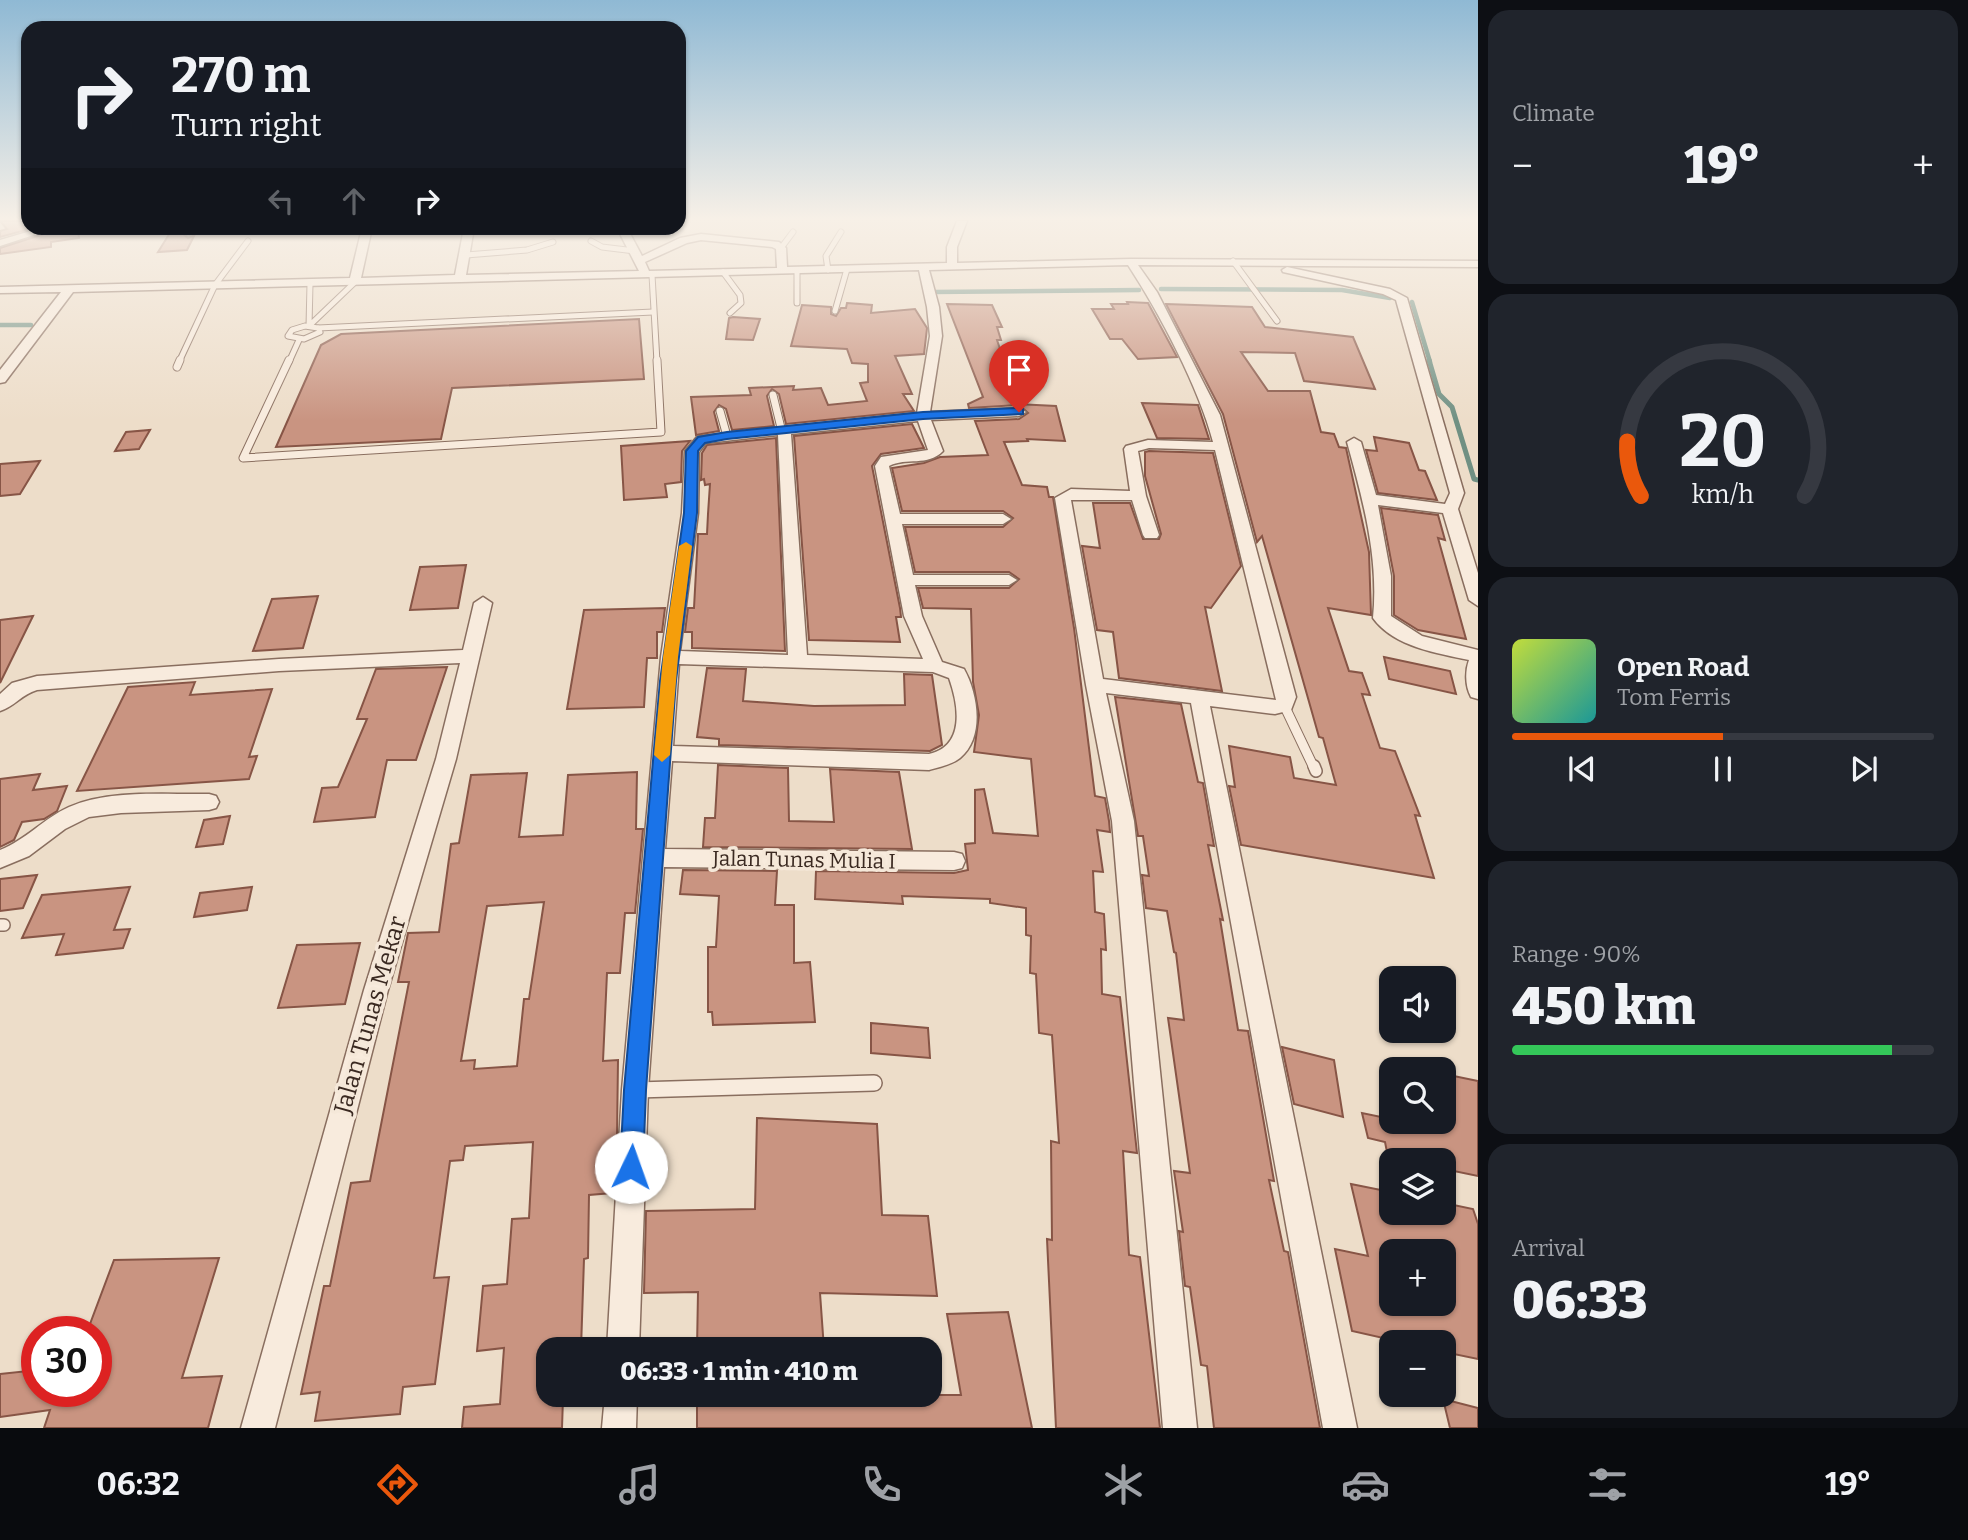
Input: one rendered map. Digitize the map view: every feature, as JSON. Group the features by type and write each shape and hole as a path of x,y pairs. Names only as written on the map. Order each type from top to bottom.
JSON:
{"street":[{"path":"0,290 119,288"},
{"path":"928,288 936,336 923,416 936,449 934,454 886,460 882,464 913,616 935,666"},
{"path":"1095,685 1275,707 1284,705 1287,697 1213,415 1148,288"},
{"path":"1369,288 1399,296 1457,493 1450,509 1478,600"},
{"path":"0,379 69,289"},
{"path":"624,1337 635,1090 670,657 690,513 692,451 702,440 727,436 923,416 1019,412"},
{"path":"783,431 789,481 797,663"},
{"path":"1354,442 1370,499 1384,600 1382,618 1399,634 1417,642 1478,658 1475,669 1478,692"},
{"path":"1152,535 1138,496 1130,453 1133,447 1148,444 1220,446"},
{"path":"1138,496 1071,494 1063,498 1095,685 1123,821 1180,1428"},
{"path":"1370,499 1450,509"},
{"path":"893,519 1003,519"},
{"path":"904,580 1009,580"},
{"name":"Jalan Tunas Mekar","path":"258,1428 376,990 446,759 483,603"},
{"path":"0,704 19,688 37,683 279,665 470,656"},
{"path":"662,753 929,762 947,760 962,745 965,734 965,697 957,674 935,666 670,657"},
{"path":"1199,698 1340,1428"},
{"path":"0,859 18,854 53,824 82,810 209,802"},
{"name":"Jalan Tunas Mulia I","path":"654,858 954,861"},
{"path":"619,1428 620,1407"}],"lane":[{"path":"177,367 214,288"},
{"path":"309,326 310,288"},
{"path":"309,326 348,288"},
{"path":"299,340 243,458 661,432 650,288"},
{"path":"730,313 741,303 740,295 735,288"},
{"path":"797,288 797,303"},
{"path":"835,311 842,288"},
{"path":"1255,288 1278,321"},
{"path":"318,328 320,332 315,336 299,340 290,338 288,334 295,328 309,326 318,328 653,312"},
{"path":"773,396 783,431"},
{"path":"720,411 727,436"},
{"path":"1284,705 1316,771"},
{"path":"635,1090 874,1083"}],"building":[{"path":"1127,302 1148,303 1177,357 1138,359 1122,339 1110,339 1092,309 1114,309 1111,304 1128,304"},
{"path":"847,303 872,305 871,313 915,309 927,328 924,354 895,356 912,394 903,394 914,411 786,424 779,394 772,389 767,396 774,426 732,430 726,409 719,405 714,412 719,431 696,435 691,397 751,395 749,388 794,386 793,390 821,388 828,405 867,401 860,383 868,382 868,364 852,363 847,349 791,346 802,305 831,307 831,314 836,316 841,308 846,308"},
{"path":"947,304 992,305 1002,327 997,327 1001,340 997,340 1006,367 997,366 1015,404 1056,406 1065,441 1027,439 1028,441 1004,442 1022,485 1047,487 1049,497 1053,497 1074,628 1095,796 1105,798 1109,821 1110,832 1097,830 1103,872 1093,871 1095,912 1104,914 1106,950 1101,949 1102,994 1120,997 1137,1153 1123,1151 1129,1255 1140,1257 1160,1428 1056,1428 1047,1239 1052,1240 1051,1141 1059,1143 1052,1035 1039,1033 1036,974 1030,973 1031,936 1026,935 1026,908 990,903 990,899 902,896 903,904 815,899 816,871 954,873 968,870 965,844 975,843 975,790 984,789 993,833 1038,836 1031,759 974,752 979,715 973,682 971,609 923,608 918,588 1009,588 1019,579 1009,572 915,572 905,527 1003,527 1013,518 1003,511 902,511 892,468 924,463 940,457 988,455 975,421 1019,419 1028,413 1019,405 969,408 968,404 983,397"},
{"path":"1166,304 1252,307 1265,327 1353,337 1375,389 1304,381 1295,353 1241,352 1268,391 1310,391 1321,432 1334,434 1339,447 1346,448 1369,552 1371,615 1328,608 1349,671 1362,673 1370,695 1362,694 1380,748 1395,751 1420,816 1415,815 1434,878 1241,845 1229,786 1235,787 1229,746 1290,757 1294,778 1336,785 1323,738 1319,737 1262,536 1257,542 1223,414"},
{"path":"729,318 760,319 753,340 726,339"},
{"path":"639,319 644,379 452,388 441,439 276,447 321,345 341,334"},
{"path":"1142,403 1198,405 1209,439 1157,438"},
{"path":"912,424 924,448 881,454 872,466 900,608 901,617 896,617 900,642 809,640 794,436"},
{"path":"150,430 139,449 115,451 126,432"},
{"path":"1374,437 1409,443 1419,470 1425,471 1437,500 1378,493 1366,450 1377,451"},
{"path":"776,438 785,651 692,648 692,632 685,632 688,608 694,608 698,534 707,534 710,484 705,485 704,479 701,480 702,453 707,445"},
{"path":"690,441 682,451 681,482 665,484 667,497 624,500 621,446"},
{"path":"1145,452 1213,453 1241,566 1211,608 1205,607 1222,691 1119,678 1113,632 1097,630 1082,546 1100,548 1093,503 1130,503 1143,539 1159,539 1161,534 1145,476"},
{"path":"40,461 20,494 0,496 0,464"},
{"path":"1381,508 1438,515 1445,540 1438,538 1466,639 1418,630 1394,615 1394,576"},
{"path":"466,565 458,608 410,610 420,567"},
{"path":"318,596 303,648 253,651 272,599"},
{"path":"665,608 662,632 657,632 657,658 647,658 644,707 567,709 584,610"},
{"path":"33,616 0,683 0,620"},
{"path":"1384,657 1450,671 1456,694 1389,679"},
{"path":"447,667 416,760 387,760 375,817 314,822 322,788 338,787 367,719 357,719 376,669"},
{"path":"707,668 746,669 743,701 814,706 905,705 904,674 932,675 942,745 930,751 719,745 719,739 697,737"},
{"path":"195,682 190,695 272,689 249,757 257,756 249,779 77,791 128,687"},
{"path":"1115,697 1181,704 1198,782 1203,783 1214,846 1208,845 1223,920 1220,919 1238,1030 1248,1031 1274,1181 1269,1180 1284,1251 1288,1252 1320,1428 1214,1428 1207,1366 1201,1365 1190,1287 1185,1286 1179,1231 1183,1232 1174,1171 1190,1173 1168,1018 1184,1020 1176,953 1167,911 1146,908 1142,875 1149,876 1143,836 1138,836"},
{"path":"718,765 788,768 789,821 834,822 830,769 899,772 912,849 703,847 705,818 715,818"},
{"path":"637,772 636,829 643,829 635,913 625,913 620,973 607,973 603,1061 618,1060 617,1136 613,1137 612,1193 589,1195 588,1258 584,1259 581,1337 536,1337 536,1407 563,1407 562,1428 462,1428 464,1407 500,1404 504,1348 477,1351 483,1286 507,1284 512,1219 529,1218 533,1142 465,1146 463,1160 450,1161 434,1278 449,1277 435,1384 403,1387 400,1414 315,1421 320,1392 301,1394 324,1286 330,1286 351,1183 370,1181 409,982 398,982 408,933 439,932 451,844 459,843 471,775 527,773 519,837 563,835 568,775","holes":["544,902 529,999 524,999 517,1066 474,1069 475,1060 461,1061 487,906"]},
{"path":"40,774 33,790 67,786 57,811 44,819 22,822 14,840 0,847 0,779"},
{"path":"230,816 223,844 196,847 204,820"},
{"path":"683,870 777,871 775,905 794,905 794,963 810,962 815,1022 713,1025 712,1012 708,1012 708,947 716,947 719,896 680,894"},
{"path":"37,875 23,908 0,911 0,879"},
{"path":"130,887 114,930 130,929 123,948 56,955 64,934 22,938 42,895"},
{"path":"252,887 247,910 194,917 200,893"},
{"path":"360,943 345,1004 278,1008 297,945"},
{"path":"871,1023 928,1028 930,1058 871,1053"},
{"path":"1282,1047 1334,1060 1343,1117 1294,1104"},
{"path":"1456,1076 1478,1081 1478,1176 1456,1171 1456,1148 1386,1148 1385,1142 1368,1138 1362,1113 1379,1117 1379,1134 1456,1134"},
{"path":"757,1118 877,1124 882,1215 928,1216 937,1296 820,1293 823,1337 697,1337 698,1292 644,1293 646,1211 755,1209"},
{"path":"1351,1184 1379,1190 1379,1225 1456,1225 1456,1205 1473,1209 1478,1224 1478,1359 1456,1354 1456,1330 1379,1330 1379,1337 1352,1331 1335,1249 1368,1256"},
{"path":"219,1258 182,1378 222,1376 208,1428 44,1428 50,1410 0,1417 0,1374 21,1372 21,1407 112,1407 112,1316 93,1316 114,1260"},
{"path":"1008,1312 1032,1428 697,1428 697,1407 942,1407 942,1395 961,1395 947,1314"},
{"path":"1456,1402 1478,1408 1478,1428 1450,1428 1445,1407 1456,1407"}],"waterway":[{"path":"1161,289 1342,290 1390,298"},
{"path":"932,292 1139,290"},
{"path":"1412,302 1430,362"},
{"path":"0,325 31,325"},
{"path":"1429,360 1439,394 1452,407 1474,479 1478,480"}],"slow traffic":[{"path":"662,755 670,657 686,546"}],"route":[{"path":"631,1167 670,657 690,513 692,451 695,445 707,438 784,430 923,416 1019,412"}]}
